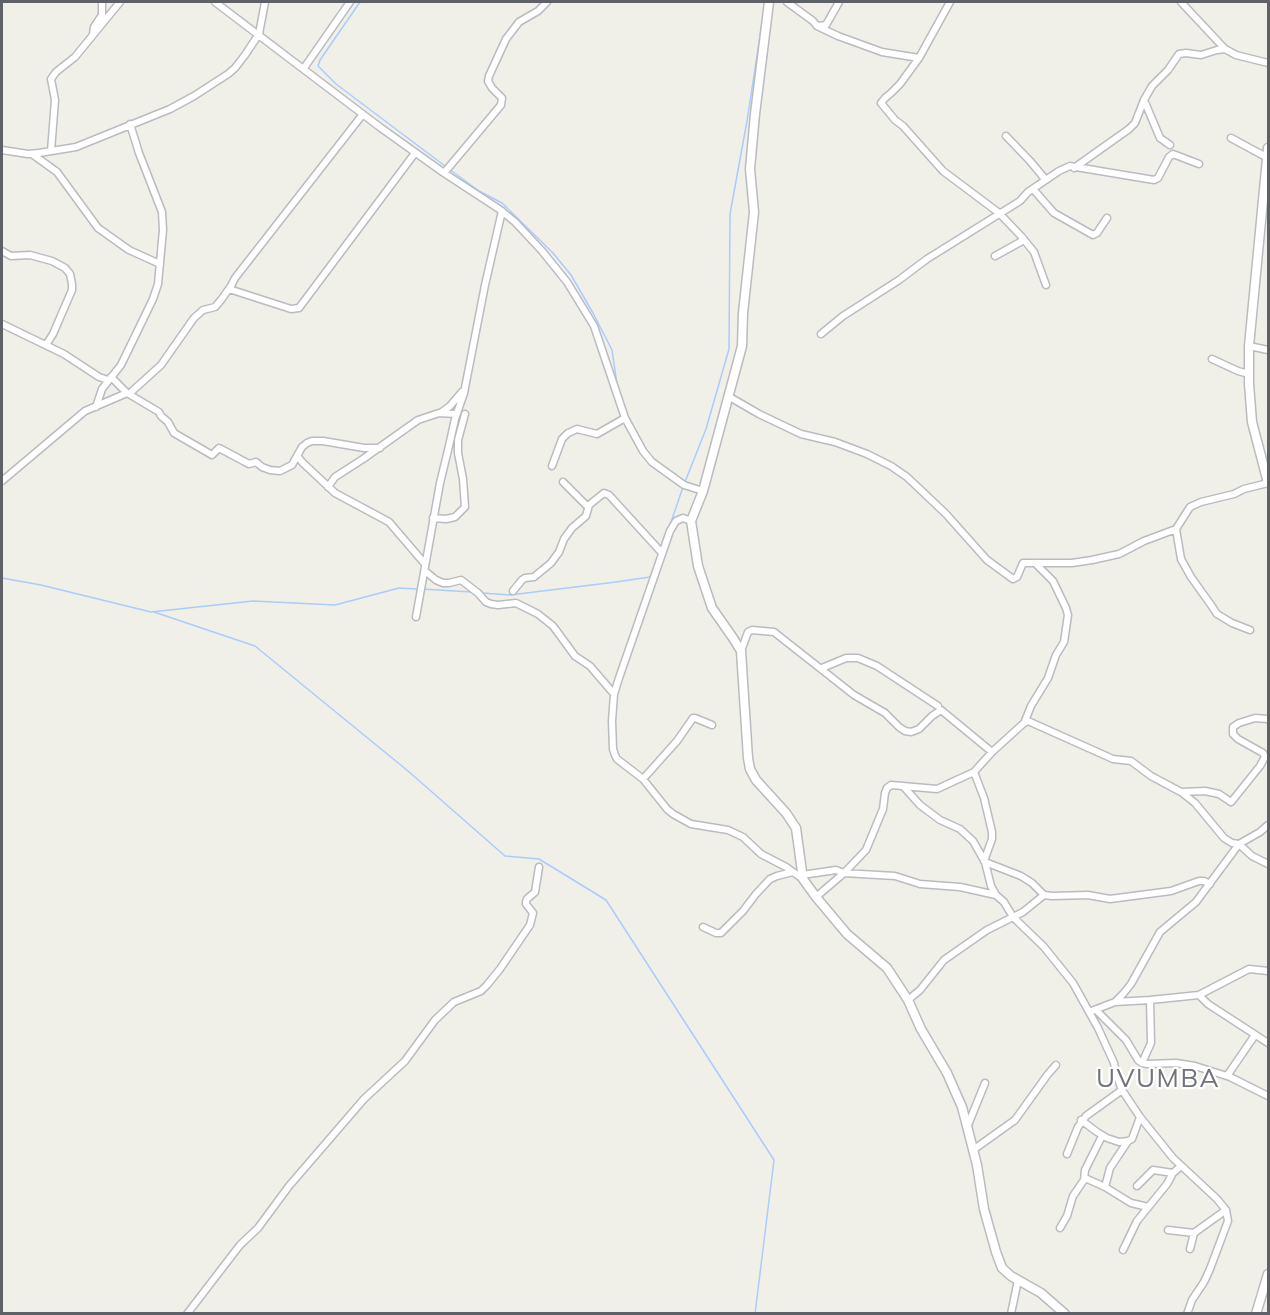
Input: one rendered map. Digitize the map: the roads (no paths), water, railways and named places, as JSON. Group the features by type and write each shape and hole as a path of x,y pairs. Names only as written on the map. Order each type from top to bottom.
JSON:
{"street":[{"path":"93,36 96,23 102,15 102,2"},
{"path":"51,151 55,100 51,79 56,72 70,63 120,2"},
{"path":"215,2 415,153 515,222 567,282 585,311 598,338 625,418 642,451 652,462 684,485 703,491"},
{"path":"2,150 32,153 76,147 170,109 218,81 235,68 259,34 265,2"},
{"path":"304,68 350,2"},
{"path":"444,173 501,105 502,98 488,81 506,39 519,22 538,11 546,2"},
{"path":"741,651 712,608 698,566 692,521 703,491 742,346 743,313 754,212 750,169 769,2"},
{"path":"787,2 817,26 845,39 882,52 919,58"},
{"path":"817,26 826,25 838,2"},
{"path":"950,2 919,58 900,84 882,100 882,103 943,171 999,213 1024,240 1034,252 1046,285"},
{"path":"1180,2 1225,49 1236,55 1269,63"},
{"path":"1074,168 1129,129 1137,118 1153,84 1168,70 1179,54 1201,55 1225,49"},
{"path":"1144,99 1160,138 1170,145"},
{"path":"2,481 74,419 85,411 128,394 161,365 194,318 203,310 215,307 363,114"},
{"path":"96,407 99,394 121,365 158,284 163,230 162,212 130,124"},
{"path":"1006,136 1045,179"},
{"path":"1231,138 1268,158"},
{"path":"729,396 759,414 801,434 835,442 891,466 933,501 987,560 1013,579 1017,577 1023,563 1092,560 1119,554 1176,529 1190,507 1269,483 1252,422 1249,374 1249,346 1269,148"},
{"path":"32,153 57,172 98,228 129,250 160,264"},
{"path":"229,289 291,309 299,308 415,153"},
{"path":"821,334 843,316 927,259 1020,201 1045,179 1070,166 1154,180 1158,178 1169,157 1173,154 1199,164"},
{"path":"1033,189 1054,213 1093,235 1097,233 1107,218"},
{"path":"416,617 433,518 456,414 465,387 502,211"},
{"path":"995,256 1024,240"},
{"path":"2,251 11,256 30,255 52,261 65,268 70,274 72,290 46,345"},
{"path":"2,324 76,360 99,377 110,379 128,394 159,412 174,433 212,455 219,448 249,464 256,462 262,467 280,471 292,465 304,445 317,441 380,448"},
{"path":"1249,346 1269,350"},
{"path":"1212,359 1249,374"},
{"path":"442,412 465,387"},
{"path":"328,487 335,477 418,420 439,412 456,414"},
{"path":"433,518 456,517 465,507 458,453 458,440 465,414"},
{"path":"552,465 562,439 568,433 577,429 597,434 625,418"},
{"path":"297,456 341,498 354,502 389,522 436,580 443,583 461,580 486,602 498,605 515,603 538,614 553,626 575,656 590,666 614,694"},
{"path":"563,483 588,507"},
{"path":"513,591 522,580 534,577 551,563 564,539 586,516 588,507 603,493 608,493 662,553"},
{"path":"692,521 683,518 676,521 670,531 614,694 612,722 615,755 643,779 673,813 696,825 735,833 747,840 761,854 799,876 836,922 886,968 908,1000 921,1029 947,1073 962,1107 984,1209 1002,1268 1011,1276 1041,1293 1065,1314"},
{"path":"1176,529 1181,560 1217,614 1250,630"},
{"path":"816,897 866,850 882,809 887,788 903,786 937,789 974,772 1025,721 1064,642 1068,615 1053,581 1034,563"},
{"path":"799,876 796,828 750,770 741,651 748,632 752,630 771,631 779,634 854,695 885,713 904,730 910,732 919,729 941,710 992,752"},
{"path":"822,668 846,658 858,658 877,666 938,706"},
{"path":"643,779 677,741 693,718 712,725"},
{"path":"1181,792 1205,790 1219,794 1231,802 1260,766 1264,757 1263,753 1233,734 1233,727 1255,718 1269,719"},
{"path":"1025,721 1113,759 1131,761 1195,803 1221,836 1232,843 1239,844 1252,856 1269,864"},
{"path":"974,772 984,798 992,832 992,839 984,862"},
{"path":"903,786 932,815 966,833 973,841 984,862 996,895 1004,902 1013,917 1044,947 1093,1011 1126,1040 1138,1060 1147,1064 1187,1065 1227,1076 1269,1096"},
{"path":"1115,1002 1131,984 1157,936 1190,908 1239,844 1269,825"},
{"path":"984,862 1026,879 1044,895 1052,896 1088,895 1110,899 1171,891 1199,881 1210,884"},
{"path":"187,1314 240,1245 258,1228 289,1186 364,1099 405,1061 435,1020 454,1002 481,991 494,977 533,918 533,913 526,902 535,892 539,867"},
{"path":"703,927 721,933 743,911 760,888 777,876 799,876 836,870 844,873 896,876 926,885 960,887 996,895"},
{"path":"908,1000 920,990 944,960 987,930 1023,912 1044,895"},
{"path":"1093,1011 1115,1002 1199,995 1249,969 1269,971"},
{"path":"1199,995 1208,1004 1269,1043"},
{"path":"1142,1063 1151,1043 1150,1000"},
{"path":"1093,1011 1122,1090 1140,1117 1173,1158 1226,1210 1228,1221 1210,1269 1192,1300 1187,1314"},
{"path":"1227,1076 1255,1035"},
{"path":"973,1150 1015,1120 1056,1065"},
{"path":"967,1126 985,1083"},
{"path":"1067,1154 1081,1120 1122,1090"},
{"path":"1105,1188 1110,1168 1132,1139 1140,1117"},
{"path":"1081,1120 1102,1136 1128,1142"},
{"path":"1060,1228 1067,1216 1073,1196 1085,1178 1086,1170 1102,1136"},
{"path":"1123,1250 1134,1225 1167,1184 1173,1173 1182,1166"},
{"path":"1137,1186 1153,1170 1173,1173"},
{"path":"1085,1178 1131,1203 1148,1207"},
{"path":"1190,1249 1194,1233 1226,1210"},
{"path":"1168,1230 1194,1233"},
{"path":"1256,1314 1269,1274"},
{"path":"1011,1314 1018,1280"}],"waterway":[{"path":"360,2 318,66 336,84 445,166"},
{"path":"685,482 706,429 729,349 730,214 762,23"},
{"path":"449,169 479,191 502,203 553,253 571,275 612,350 617,384"},
{"path":"669,528 683,487"},
{"path":"482,593 510,595 616,582 650,577 654,569"},
{"path":"2,578 41,585 151,612 253,601 335,605 399,588 418,589"},
{"path":"422,589 471,592"},
{"path":"154,612 255,646 408,771 505,856 539,859 606,900 774,1160 755,1314"}],"district":[{"name":"UVUMBA","path":"1158,1079"}]}
